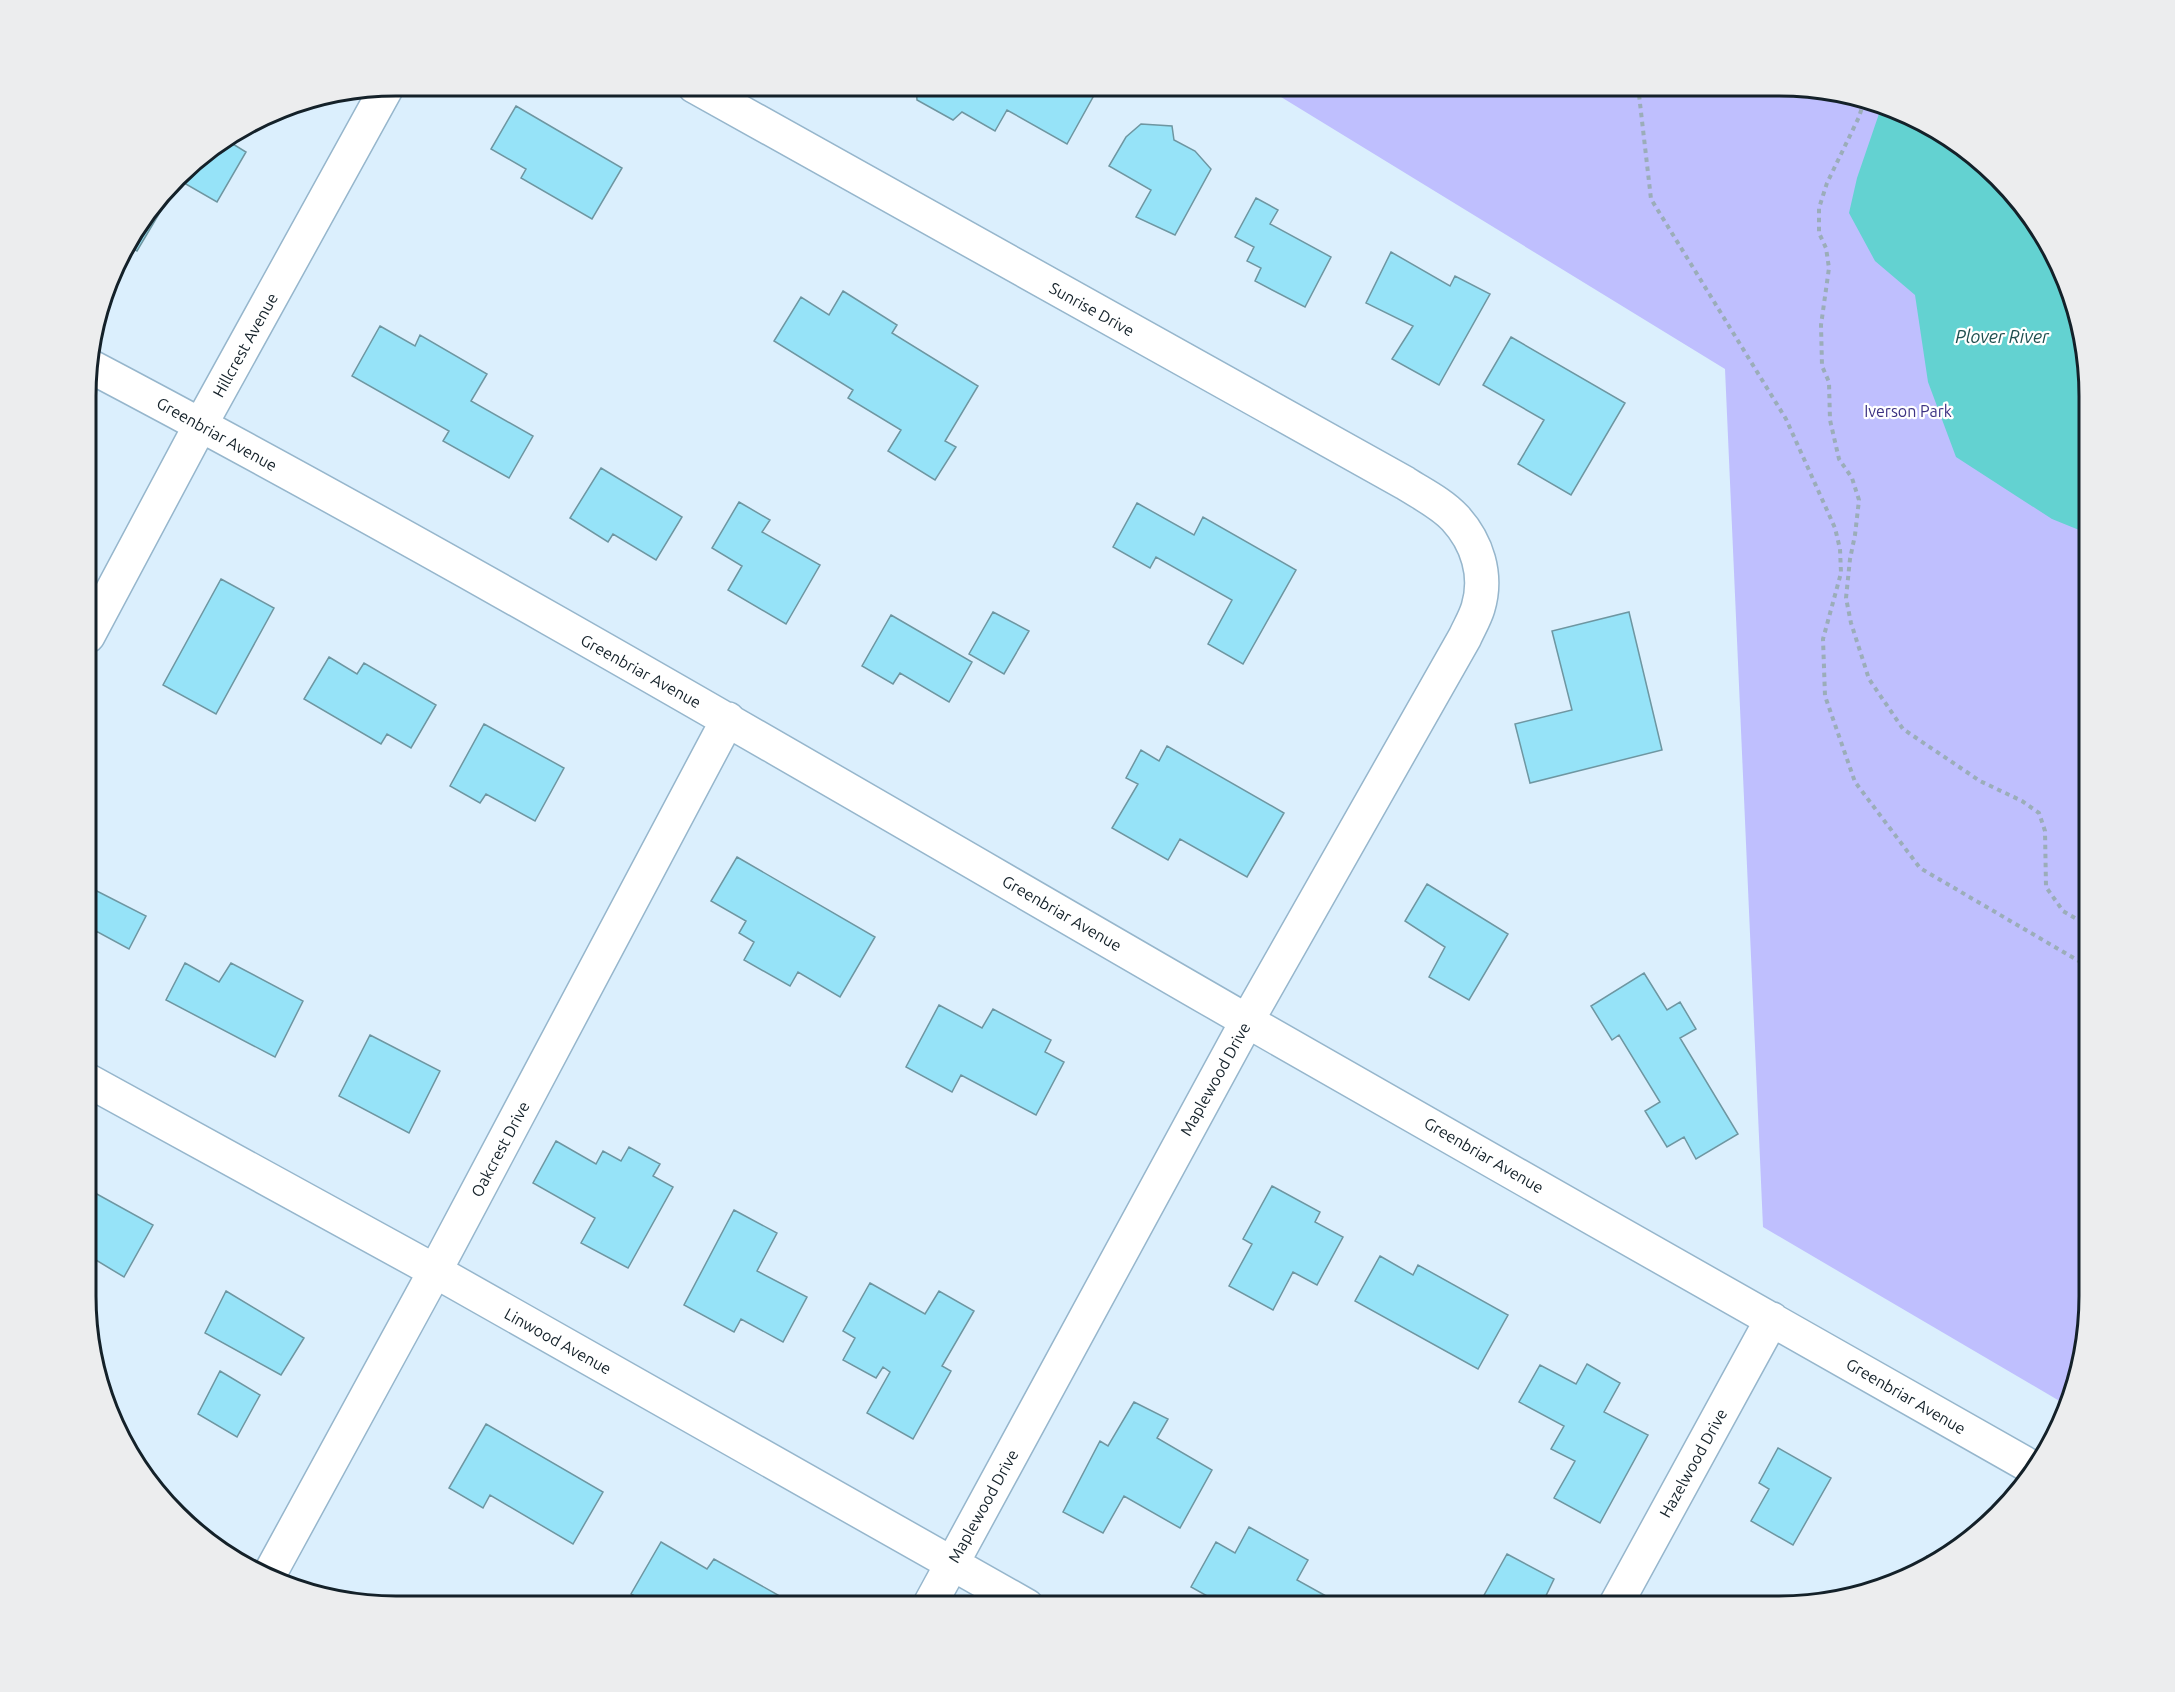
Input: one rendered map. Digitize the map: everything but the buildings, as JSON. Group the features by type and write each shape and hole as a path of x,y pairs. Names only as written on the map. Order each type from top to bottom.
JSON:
{"street":[{"name":"Sunrise Drive","path":"712,96 1405,483 1440,505 1454,517 1476,549"},
{"name":"Hillcrest Avenue","path":"96,621 201,424 382,97"},
{"name":"Greenbriar Avenue","path":"98,369 201,424 728,719 1247,1021 2027,1465"},
{"name":"Maplewood Drive","path":"934,1596 1247,1021 1465,637 1478,610 1482,591 1482,575 1476,549"},
{"name":"Oakcrest Drive","path":"272,1569 435,1271 728,719"},
{"name":"Linwood Avenue","path":"96,1085 435,1271 1010,1596"},
{"name":"Hazelwood Drive","path":"1620,1596 1772,1319"}],"path":[{"path":"1639,96 1651,199 1786,419 1835,528 1840,549 1841,573 1822,639 1825,696 1855,782 1920,868 2079,961"},
{"path":"1862,108 1827,183 1819,208 1819,233 1826,248 1828,268 1821,325 1822,366 1829,382 1830,420 1839,459 1852,478 1859,500 1846,598 1851,623 1869,679 1903,729 1980,781 2022,801 2039,813 2045,831 2046,887 2063,911 2079,920"}],"green space":[{"name":"Iverson Park","path":"1279,96 1779,96 1838,102 1875,112 1912,127 1962,158 2005,198 2039,246 2056,281 2069,318 2076,357 2079,396 2079,1296 2073,1355 2060,1401 1763,1227 1725,369"}],"water":[{"name":"Plover River","path":"1879,114 1894,119 1929,136 1977,170 2005,198 2039,246 2056,281 2069,318 2076,357 2079,396 2079,530 2052,519 1956,457 1928,382 1915,295 1875,261 1849,213 1857,178"}]}
